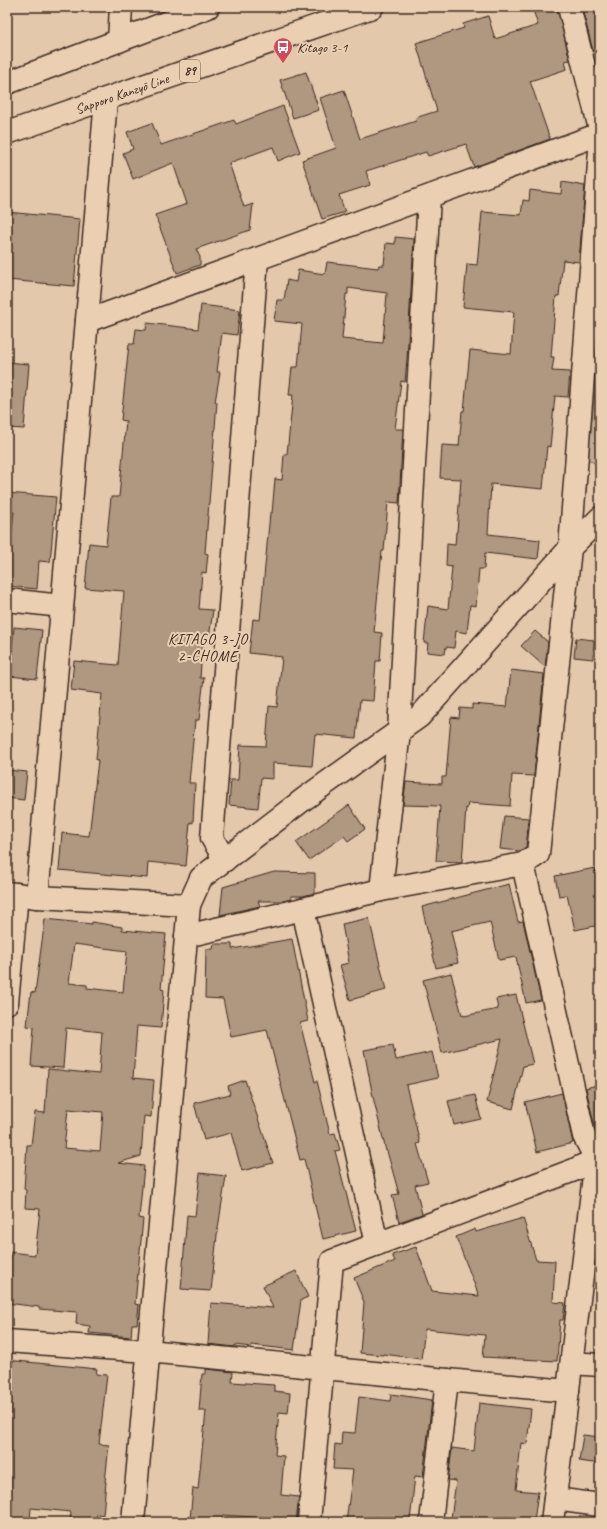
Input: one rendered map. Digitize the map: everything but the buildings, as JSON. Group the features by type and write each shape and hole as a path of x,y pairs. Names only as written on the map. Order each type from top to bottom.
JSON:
{"street":[{"path":"119,41 121,7"},
{"path":"7,83 208,7"},
{"name":"Sapporo Kanzyō Line","path":"7,134 372,7"},
{"path":"569,7 600,129"},
{"path":"7,1002 20,895 62,606 88,321 106,100"},
{"path":"88,321 600,134"},
{"path":"186,936 381,890 523,864 538,854 570,548 596,264 600,150"},
{"path":"381,890 399,731 429,197"},
{"path":"225,860 212,838 257,259"},
{"path":"133,1522 188,905 201,878 304,799 420,716 570,548 600,518"},
{"path":"7,600 62,606"},
{"path":"523,864 584,1136 598,1159 552,1522"},
{"path":"20,895 188,905"},
{"path":"303,909 377,1244"},
{"path":"309,1522 332,1261 574,1170 598,1159"},
{"path":"7,1341 148,1351 447,1380 568,1390"},
{"path":"572,1362 600,1365"},
{"path":"431,1522 447,1380"},
{"path":"555,1499 600,1505"}],"shaded area":[{"path":"600,352 600,466 587,459"}],"place":[{"name":"Kitago 3-1","path":"283,64"}],"district":[{"name":"KITAGO 3-JO 2-CHOME","path":"208,648"}]}
